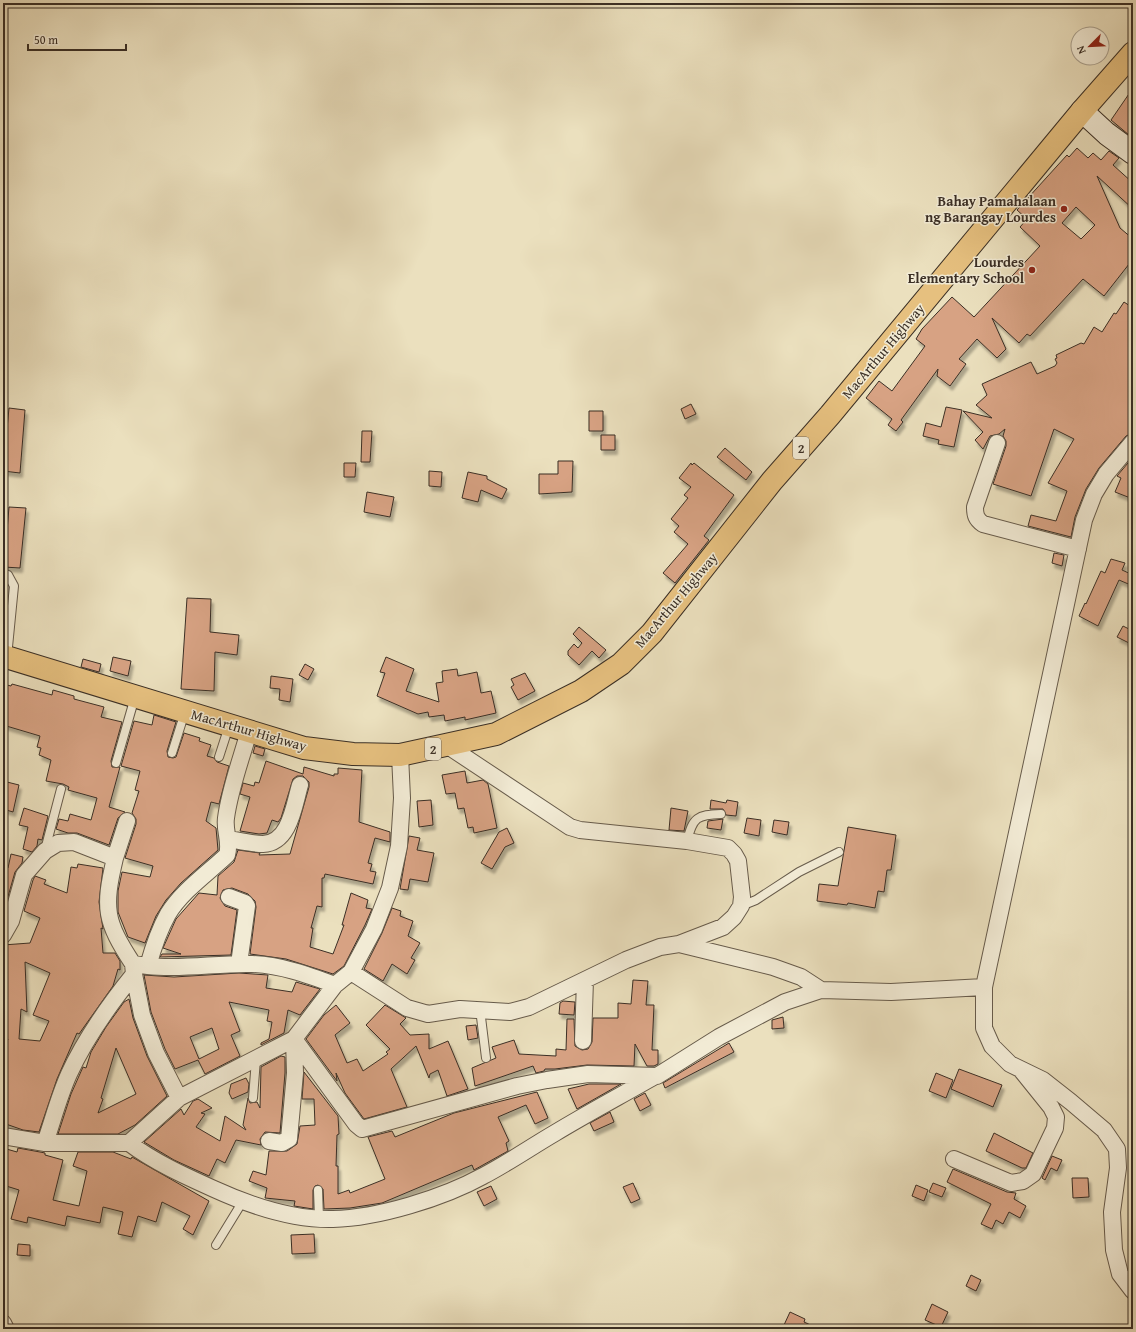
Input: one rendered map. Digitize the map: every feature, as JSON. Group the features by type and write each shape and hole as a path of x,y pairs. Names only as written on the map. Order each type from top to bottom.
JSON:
{"highway":[{"name":"MacArthur Highway","path":"5,657 304,748 353,754 400,755 448,746 496,734 581,691 621,664 652,633 772,482 830,415 1082,111 1133,53"}],"main road":[{"path":"1082,111 1107,134 1133,153"}],"street":[{"path":"1133,442 1106,474 1094,494 1084,520 984,987 984,1028 992,1046 1010,1064 1043,1080 1071,1102 1104,1130 1117,1149 1118,1168 1112,1212 1114,1250 1120,1274 1133,1291"},
{"path":"997,443 975,507 975,515 978,520 983,524 1078,549"},
{"path":"45,1143 68,1075 87,1039 106,1009 138,968 156,940 169,913 183,896 227,855 230,846 226,820 240,728"},
{"path":"351,972 408,1008 428,1014 460,1009 510,1012 529,1007 626,960 660,947 679,944 723,927 734,917 741,906 738,861 728,848 687,841 580,830 570,827 448,746"},
{"path":"129,1143 179,1098 294,1039 335,985 351,972 374,929 390,888 399,846 402,798 400,755"},
{"path":"229,839 264,844 276,841 286,829 300,785"},
{"path":"127,821 115,858 108,887 107,912 115,937 138,968 144,1021 156,1053 179,1098"},
{"path":"3,935 9,927 24,875 45,851 58,843 74,842 115,858"},
{"path":"229,897 245,903 247,906 239,964"},
{"path":"679,944 773,967 801,977 821,990"},
{"path":"138,968 239,964 272,966 298,972 335,985"},
{"path":"583,1041 585,980"},
{"path":"3,1136 45,1143 129,1143 172,1169 243,1201 300,1216 319,1218 333,1219 373,1214 429,1199 482,1177 571,1123 657,1076 719,1037 778,1005 821,990 891,992 984,987"},
{"path":"294,1039 356,1124 362,1129 517,1086 547,1080 588,1074 657,1076"},
{"path":"269,1141 282,1143 289,1139 295,1073 294,1039"},
{"path":"954,1159 1011,1183 1023,1181 1033,1174 1055,1128 1056,1117 1051,1107 1021,1069"},
{"path":"3,1323 6,1329"}],"lane":[{"path":"3,574 8,575 14,586 5,657"},
{"path":"116,763 135,696"},
{"path":"172,753 185,712"},
{"path":"219,758 240,728"},
{"path":"45,851 62,788"},
{"path":"687,841 691,825 697,818 704,815 721,814"},
{"path":"741,906 756,900 799,872 839,852"},
{"path":"480,1009 486,1058"},
{"path":"253,1098 256,1059"},
{"path":"318,1190 319,1218"},
{"path":"216,1245 243,1201"}],"building":[{"path":"1133,88 1133,129 1129,135 1111,120"},
{"path":"1077,148 1088,158 1093,153 1101,160 1109,151 1119,158 1113,165 1133,183 1133,209 1097,176 1120,228 1133,239 1133,259 1104,296 1083,279 1030,336 1027,334 1019,343 992,318 1006,349 997,358 977,339 959,359 966,364 950,386 937,376 938,369 901,420 903,422 896,431 888,425 892,419 866,398 879,381 892,391 925,346 916,339 922,329 952,297 974,317 1040,246 1020,227 1027,219 1017,210 1067,155 1069,157","holes":["1076,207 1095,225 1081,239 1062,223"]},
{"path":"1124,302 1133,308 1133,433 1126,436 1099,468 1086,489 1075,517 1071,537 1028,526 1031,515 1056,521 1067,491 1048,483 1074,439 1054,429 1031,496 993,484 1006,446 1006,441 1003,436 1005,429 999,434 990,436 983,449 975,440 983,432 963,411 992,418 976,405 987,395 982,384 1031,362 1037,374 1055,366 1057,363 1055,359 1057,358 1056,355 1081,343 1084,344 1094,327 1102,332 1114,313 1116,314"},
{"path":"691,404 696,414 685,419 681,409"},
{"path":"946,407 962,410 954,447 938,444 939,440 923,436 926,423 941,427"},
{"path":"9,408 25,410 20,473 3,471"},
{"path":"589,411 603,411 603,431 589,431"},
{"path":"362,431 372,431 370,462 361,462"},
{"path":"601,435 615,435 615,450 601,450"},
{"path":"725,448 752,472 746,480 717,457"},
{"path":"1133,457 1133,499 1115,492 1121,478 1117,476"},
{"path":"558,461 573,461 572,492 539,494 539,474 558,474"},
{"path":"344,463 356,463 355,477 344,477"},
{"path":"691,463 692,465 694,463 734,495 704,536 709,540 675,583 663,573 688,544 674,532 679,526 671,519 688,498 684,495 691,487 679,478"},
{"path":"429,471 442,472 441,487 429,486"},
{"path":"468,472 487,476 487,479 507,489 502,499 481,490 478,502 462,498"},
{"path":"367,492 394,497 390,517 364,512"},
{"path":"9,507 26,508 20,568 4,567"},
{"path":"1054,553 1064,555 1062,566 1052,563"},
{"path":"1111,559 1125,563 1122,570 1133,575 1133,586 1119,580 1098,626 1079,616 1101,571 1105,573"},
{"path":"187,598 211,599 210,632 239,635 237,655 215,652 214,691 181,689"},
{"path":"1123,626 1133,631 1133,645 1117,637"},
{"path":"579,627 606,650 599,658 592,651 579,665 568,655 568,651 574,644 578,648 582,643 573,634"},
{"path":"113,657 131,661 128,676 110,671"},
{"path":"386,657 414,669 406,691 439,702 436,683 443,682 442,671 457,669 458,676 477,672 481,693 491,691 496,713 465,720 465,717 445,721 444,715 429,717 428,712 418,714 377,696 385,673 380,672"},
{"path":"83,659 101,664 99,672 81,667"},
{"path":"305,664 314,669 308,680 299,675"},
{"path":"525,673 535,691 518,700 511,687 514,685 511,679"},
{"path":"271,676 293,679 290,702 279,700 280,689 270,688"},
{"path":"3,684 11,686 12,684 52,695 53,690 74,696 74,699 104,707 101,717 122,722 111,761 112,767 120,767 109,807 125,812 118,818 109,845 77,833 68,833 56,829 59,819 68,821 70,814 91,820 97,798 68,790 69,787 63,784 46,781 51,760 39,755 41,748 37,747 40,736 3,725"},
{"path":"154,715 176,722 167,751 168,757 176,757 184,733 200,738 199,741 211,745 207,756 214,758 217,762 229,766 219,804 211,802 206,821 216,828 218,850 181,883 166,900 156,916 145,943 128,937 118,912 118,891 122,872 150,877 153,866 125,858 136,824 136,819 132,813 139,791 135,790 140,771 121,766 134,721 152,725"},
{"path":"255,746 265,749 263,756 253,753"},
{"path":"266,761 303,774 304,767 334,776 334,774 338,774 338,768 362,770 359,822 390,832 390,842 375,838 368,863 372,864 370,871 376,872 373,884 325,874 324,878 322,878 322,907 317,906 311,928 313,928 310,947 333,954 344,925 342,925 351,893 368,900 366,908 372,909 344,966 333,974 286,959 250,954 256,907 255,901 248,894 232,888 223,890 220,898 225,906 237,910 231,955 160,957 162,954 181,954 163,948 176,919 199,893 217,895 218,876 234,862 238,850 260,853 259,855 290,854 309,787 309,782 303,776 297,776 293,779 281,818 278,822 272,820 267,833 259,834 240,831 250,797 240,794 243,783 254,786 255,782 259,783"},
{"path":"465,771 467,783 483,780 488,784 497,828 474,833 473,827 468,828 464,808 458,809 455,793 446,794 442,775"},
{"path":"3,781 19,785 13,812 3,809"},
{"path":"431,800 433,825 419,827 417,801"},
{"path":"711,800 726,803 727,800 738,802 736,816 726,815 723,809 710,809"},
{"path":"24,808 48,816 42,840 38,839 37,846 32,852 23,849 28,827 19,825"},
{"path":"671,808 688,811 684,831 669,830"},
{"path":"747,818 761,820 759,836 744,833"},
{"path":"723,819 721,830 707,828 708,821"},
{"path":"774,820 789,822 787,835 772,832"},
{"path":"848,827 896,835 891,870 887,870 884,892 878,891 875,908 848,903 847,905 817,901 819,884 838,886"},
{"path":"507,828 514,843 505,847 492,869 481,863 499,832"},
{"path":"409,836 420,838 417,850 434,853 428,882 410,879 408,890 400,889"},
{"path":"11,854 23,857 22,863 15,872 3,914 3,867 8,868"},
{"path":"78,864 103,868 99,902 103,929 101,928 103,953 115,953 120,961 120,970 118,969 113,986 79,1034 77,1033 57,1079 39,1132 23,1130 3,1123 3,1053 8,1039 3,1039 3,945 30,943 40,918 24,911 35,876 46,880 44,884 67,893 71,867 77,868","holes":["25,962 50,973 33,1015 49,1021 40,1041 19,1039 21,1009 27,1012"]},
{"path":"392,908 401,911 400,916 413,921 408,936 420,943 411,958 415,960 407,974 392,964 383,981 364,969 382,933"},
{"path":"239,973 268,975 266,988 292,992 296,982 320,989 300,1015 288,1010 284,1033 261,1045 261,1043 269,1039 272,1022 267,1021 269,1010 229,1002 240,1031 231,1035 240,1056 205,1074 198,1060 175,1069 165,1049 151,1012 144,975 174,977","holes":["212,1028 219,1049 199,1059 190,1037"]},
{"path":"633,980 648,981 646,1005 654,1005 652,1050 658,1050 658,1064 654,1066 647,1066 635,1044 634,1066 587,1065 545,1069 544,1071 536,1073 533,1066 475,1086 472,1068 496,1058 492,1047 514,1040 519,1054 556,1056 556,1049 566,1050 567,1019 574,1019 575,1046 582,1050 588,1049 592,1042 593,1018 618,1018 618,1003 631,1004"},
{"path":"129,999 133,1018 147,1056 167,1096 135,1125 118,1134 58,1134 71,1094 83,1067 86,1068 91,1052 106,1027 124,1002","holes":["116,1048 136,1094 98,1113"]},
{"path":"563,1001 575,1002 574,1015 559,1014 560,1003"},
{"path":"336,1005 350,1023 335,1035 347,1063 357,1059 363,1071 388,1054 386,1052 390,1049 366,1025 385,1005 406,1018 400,1024 410,1035 429,1034 429,1049 448,1041 468,1089 447,1096 438,1070 430,1074 429,1078 416,1046 391,1069 407,1107 364,1119 345,1093 336,1073 337,1081 306,1039 324,1015"},
{"path":"783,1017 784,1028 772,1029 772,1020"},
{"path":"476,1025 478,1038 468,1040 466,1026"},
{"path":"729,1043 734,1052 665,1088 663,1083"},
{"path":"281,1056 285,1057 285,1073 280,1133 265,1132 260,1139 261,1145 236,1140 225,1163 217,1159 209,1176 174,1160 144,1142 181,1109 184,1115 193,1101 198,1099 212,1108 201,1113 205,1114 196,1127 220,1141 225,1116 246,1130 243,1125 248,1098 250,1103 257,1102 260,1108 261,1067"},
{"path":"959,1069 1002,1085 993,1107 951,1089"},
{"path":"304,1072 338,1116 339,1134 337,1135 336,1166 338,1166 338,1194 349,1190 350,1193 385,1179 368,1137 392,1131 395,1137 454,1113 537,1092 548,1118 535,1124 526,1105 498,1117 509,1141 506,1143 508,1151 474,1170 472,1165 382,1203 350,1208 324,1209 323,1189 318,1185 315,1186 313,1190 313,1209 294,1206 295,1201 265,1198 267,1188 249,1181 253,1171 266,1175 269,1151 287,1151 297,1144 300,1126 315,1125 314,1099 302,1099"},
{"path":"936,1073 953,1080 946,1098 929,1091"},
{"path":"246,1078 249,1084 248,1092 232,1099 229,1093 231,1084"},
{"path":"589,1084 621,1084 577,1109 568,1089"},
{"path":"645,1093 651,1105 640,1111 634,1099"},
{"path":"610,1112 614,1122 594,1131 590,1123"},
{"path":"994,1133 1033,1153 1026,1168 1022,1168 986,1151"},
{"path":"3,1148 17,1152 18,1148 45,1153 45,1155 63,1160 53,1200 79,1206 87,1171 73,1166 78,1152 113,1152 131,1159 132,1157 209,1201 193,1235 183,1229 190,1216 162,1202 156,1222 138,1216 132,1237 118,1234 123,1212 103,1207 100,1223 67,1216 65,1226 28,1217 27,1223 11,1219 19,1190 3,1185"},
{"path":"1052,1156 1062,1160 1057,1171 1051,1168 1045,1180 1042,1178"},
{"path":"953,1169 1007,1192 1016,1193 1014,1199 1026,1206 1020,1218 1009,1212 1003,1224 996,1220 992,1229 981,1224 991,1204 947,1182"},
{"path":"1072,1178 1088,1178 1089,1197 1073,1198"},
{"path":"633,1183 640,1199 631,1203 623,1187"},
{"path":"933,1183 946,1188 942,1197 929,1192"},
{"path":"916,1185 928,1190 924,1201 912,1196"},
{"path":"491,1186 497,1199 484,1206 477,1192"},
{"path":"314,1234 315,1253 292,1254 291,1235"},
{"path":"18,1244 30,1245 30,1256 17,1255"},
{"path":"971,1275 981,1280 976,1291 966,1286"},
{"path":"932,1304 948,1312 941,1327 925,1320"},
{"path":"790,1312 805,1319 804,1322 819,1329 794,1329 784,1325"}],"place":[{"name":"Bahay Pamahalaan ng Barangay Lourdes","path":"1064,209"},
{"name":"Lourdes Elementary School","path":"1032,270"}]}
